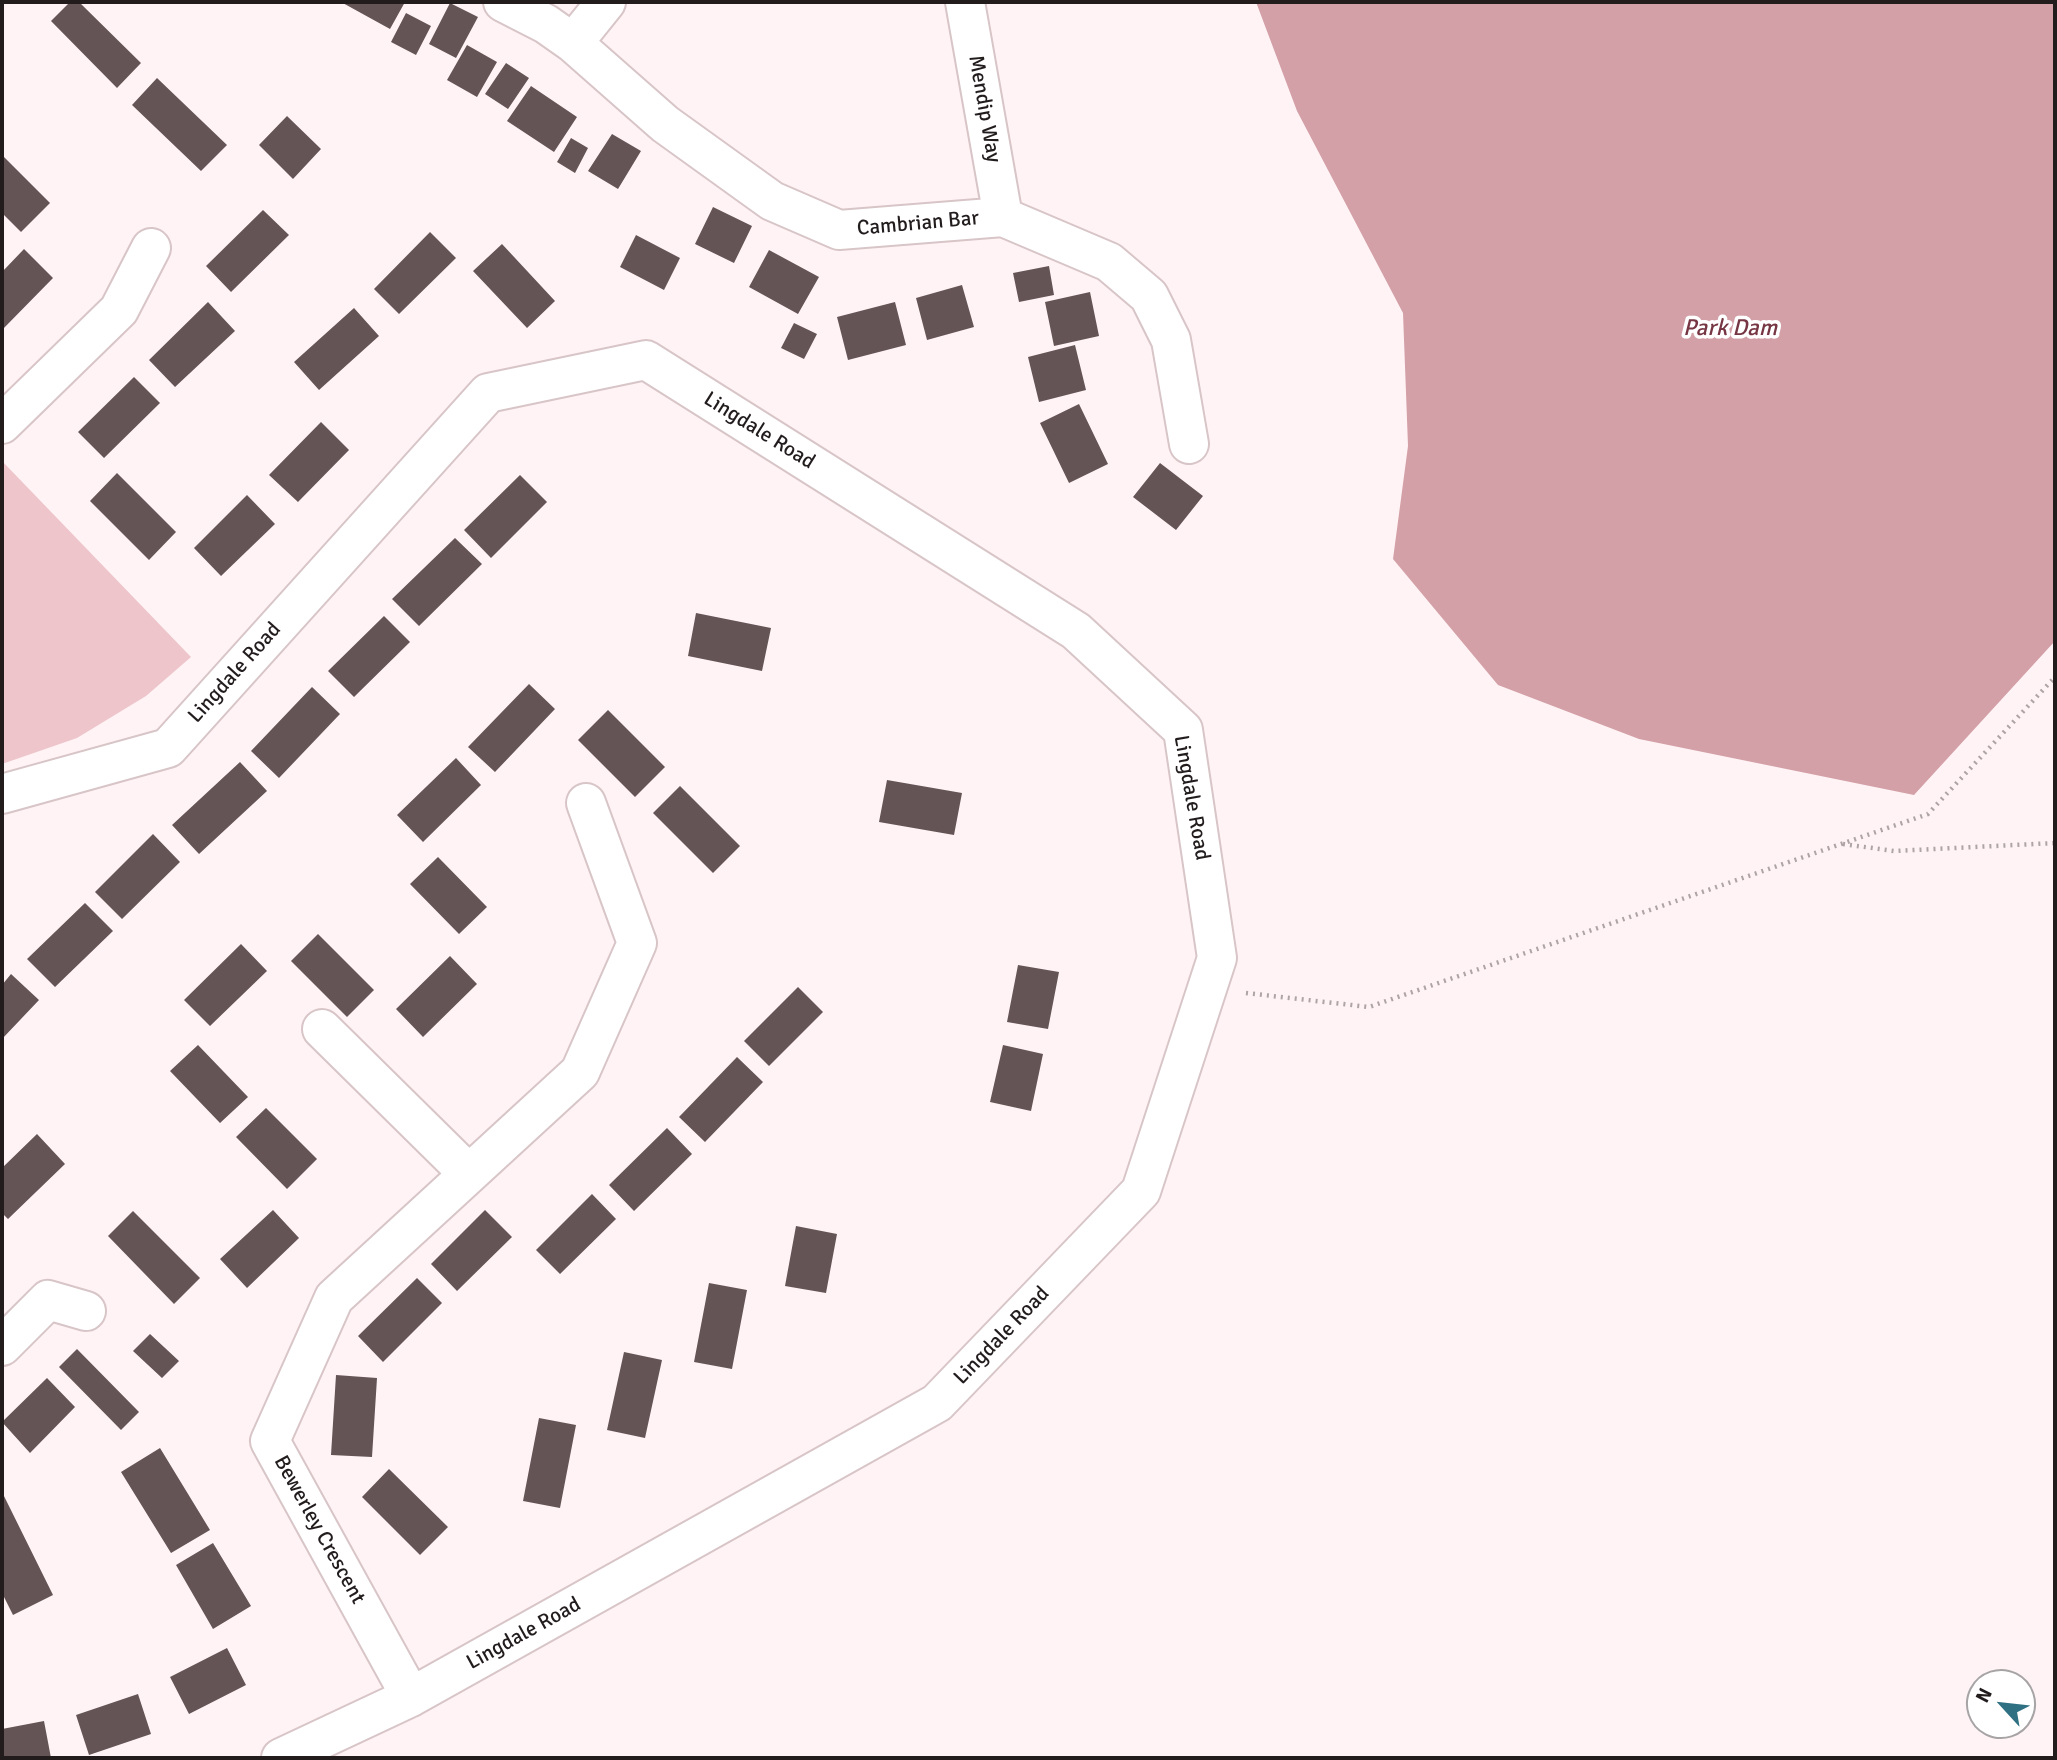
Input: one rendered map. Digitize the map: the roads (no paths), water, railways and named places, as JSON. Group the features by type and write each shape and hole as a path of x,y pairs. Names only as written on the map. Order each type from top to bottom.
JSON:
{"street":[{"name":"Cambrian Bar","path":"503,2 546,23 573,43 665,124 772,201 839,230 1003,217 1109,262 1149,296 1171,341 1189,444"},
{"path":"573,43 606,2"},
{"name":"Mendip Way","path":"965,2 1003,217"},
{"path":"2,424 119,310 151,248"},
{"name":"Lingdale Road","path":"2,794 167,748 488,393 646,360 1076,631 1184,730 1217,958 1141,1191 936,1403 411,1697 281,1758"},
{"name":"Bewerley Crescent","path":"411,1697 270,1441 334,1298 580,1072 637,943 586,803"},
{"path":"323,1029 469,1174"},
{"path":"2,1346 48,1300 86,1311"}],"water":[{"name":"Park Dam","path":"1256,2 2055,2 2055,641 1914,795 1639,739 1498,685 1393,559 1408,446 1403,313 1297,111"}]}
